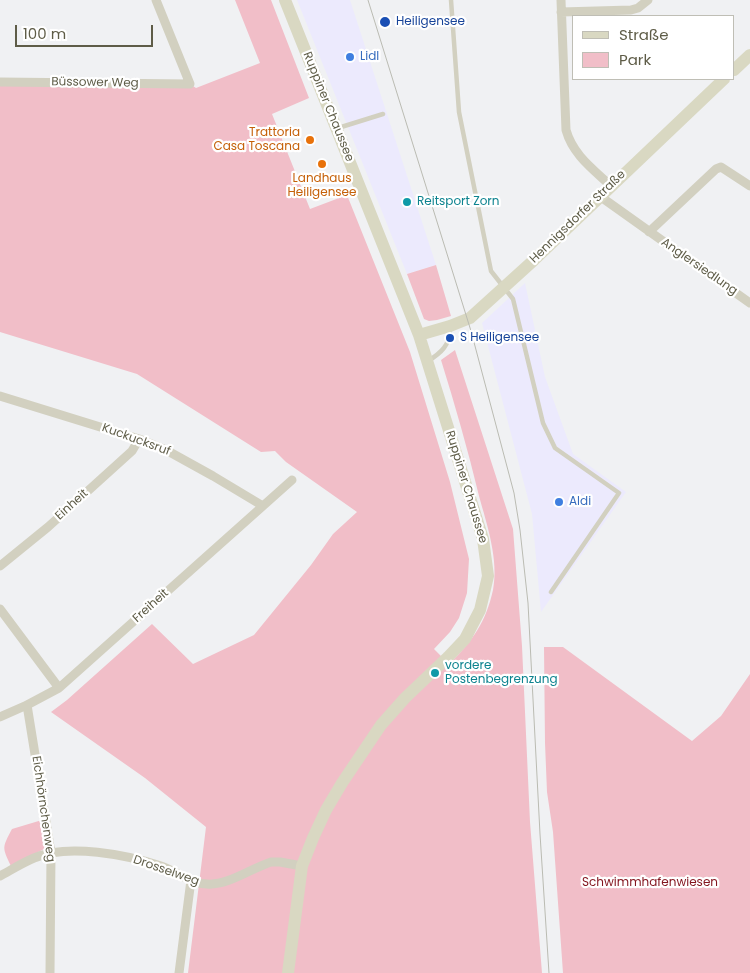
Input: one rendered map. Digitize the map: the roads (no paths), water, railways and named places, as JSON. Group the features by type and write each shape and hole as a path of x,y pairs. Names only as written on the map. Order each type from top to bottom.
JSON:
{"main road":[{"name":"Ruppiner Chaussee","path":"285,0 419,336 483,539 487,566 486,586 480,610 472,628 456,648 400,703 372,737 326,810 302,866 288,973"},
{"path":"735,69 750,55"},
{"name":"Hennigsdorfer Straße","path":"419,336 470,318 601,197 723,80"}],"street":[{"name":"Büssower Weg","path":"0,82 190,84 156,0"},
{"path":"561,0 564,120 568,137 570,144 578,155 611,186"},
{"path":"561,12 631,10 638,8 648,0"},
{"name":"Anglersiedlung","path":"649,232 716,169 721,167 728,170 750,186"},
{"name":"Anglersiedlung","path":"601,197 750,303"},
{"name":"Kuckucksruf","path":"0,396 139,439 166,450 263,506"},
{"name":"Einheit","path":"0,566 48,527 132,451 139,439"},
{"name":"Freiheit","path":"0,717 59,688 292,480"},
{"path":"0,609 59,688"},
{"name":"Eichhörnchenweg","path":"27,705 51,853 50,973"},
{"name":"Drosselweg","path":"0,876 34,858 51,853 86,851 122,856 162,866 206,885 226,881 271,862 302,866"},
{"path":"179,973 191,880"}],"lane":[{"path":"451,0 459,112 491,271 513,299 543,423 555,448 619,493 551,592"},
{"path":"337,128 383,114"},
{"path":"427,362 439,354 446,345 450,338 450,326"}],"tram line":[{"path":"368,0 471,331 514,493 528,603 549,973"}],"place":[{"name":"Heiligensee","path":"385,22"},
{"name":"Lidl","path":"350,57"},
{"name":"Trattoria Casa Toscana","path":"310,140"},
{"name":"Landhaus Heiligensee","path":"322,164"},
{"name":"Reitsport Zorn","path":"407,202"},
{"name":"S Heiligensee","path":"450,338"},
{"name":"Aldi","path":"559,502"},
{"name":"vordere Postenbegrenzung","path":"435,673"}],"park label":[{"name":"Schwimmhafenwiesen","path":"650,883"}]}
